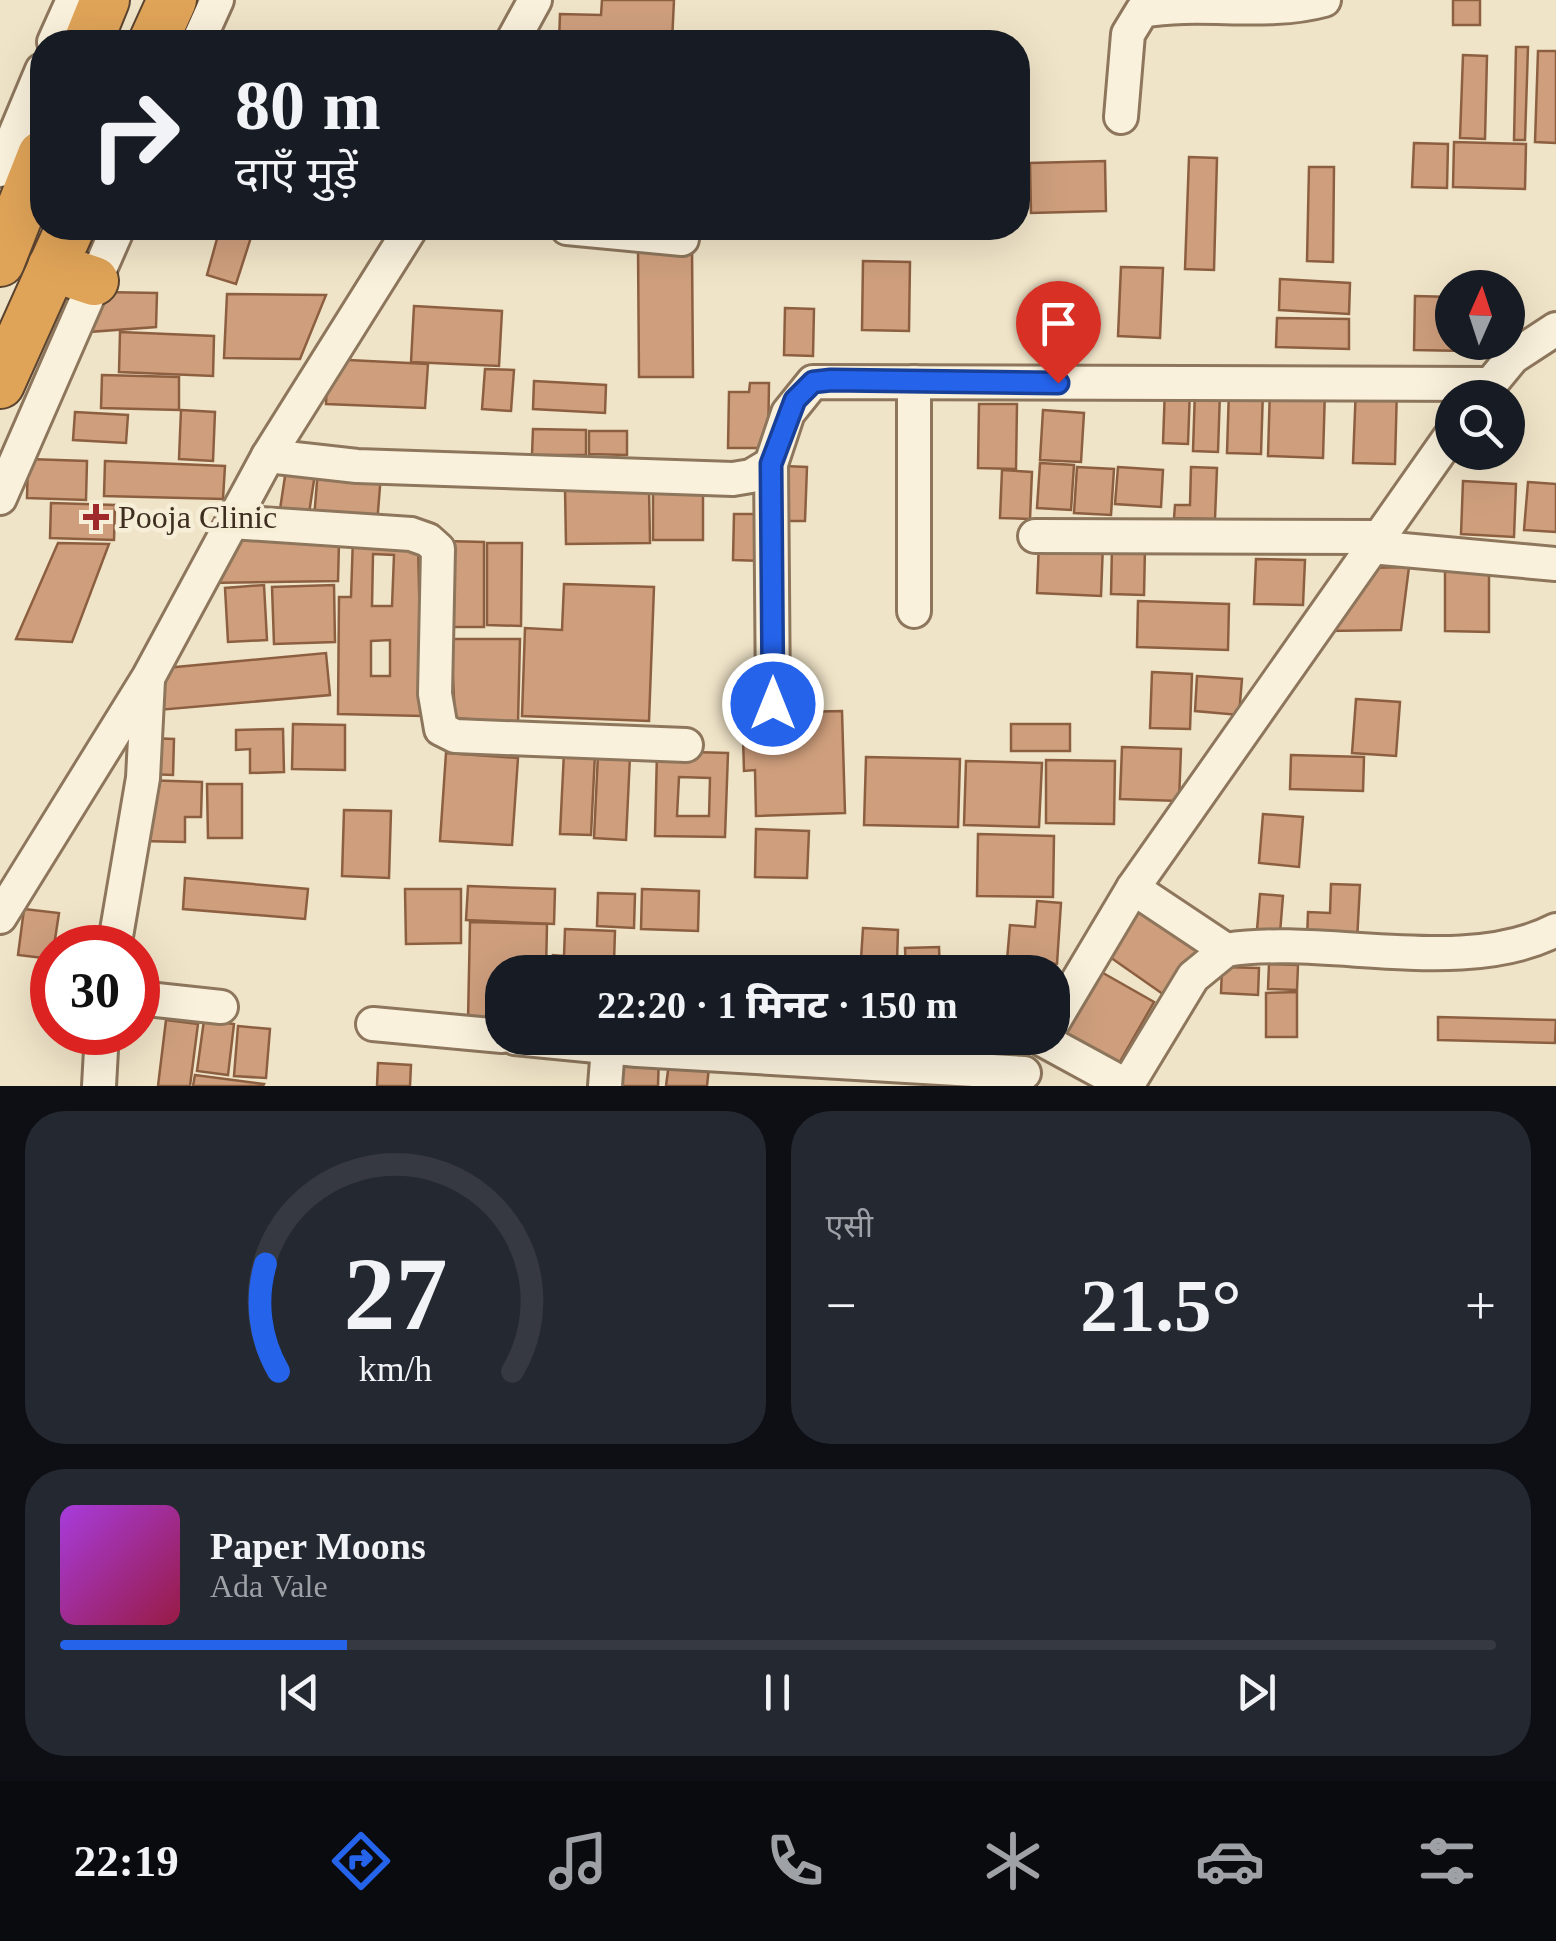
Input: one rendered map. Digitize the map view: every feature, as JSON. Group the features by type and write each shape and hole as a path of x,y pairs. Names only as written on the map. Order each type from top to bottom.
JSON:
{"highway":[{"path":"93,30 104,0"},
{"path":"158,30 172,0"},
{"path":"0,262 30,186"},
{"path":"0,384 72,259"}],"street":[{"path":"59,30 72,0"},
{"path":"203,30 216,0"},
{"path":"519,30 535,0"},
{"path":"1121,117 1128,34 1142,12 1173,4 1301,6 1324,0"},
{"path":"0,170 30,99"},
{"path":"0,498 72,259 100,240"},
{"path":"0,917 148,678 268,456 403,240"},
{"path":"1494,380 1514,357 1556,329"},
{"path":"773,704 771,464 788,413 813,382 1435,390"},
{"path":"914,382 914,611"},
{"path":"268,456 376,466 717,479 750,476 771,464"},
{"path":"1070,995 1134,888 1435,458"},
{"path":"232,522 410,534 438,549 436,705 441,729 455,736 686,745"},
{"path":"1036,536 1375,542 1556,564"},
{"path":"118,925 143,778 148,678"},
{"path":"1134,888 1226,950 1420,952 1524,945 1556,930"},
{"path":"1070,1050 1114,1082 1130,1081 1193,977 1226,950"},
{"path":"160,1000 221,1006"},
{"path":"373,1024 485,1034"},
{"path":"100,1085 101,1055"},
{"path":"605,1086 607,1055"},
{"path":"708,1055 1021,1080 1035,1055"}],"building":[{"path":"602,0 674,0 673,30 559,30 560,14 601,15"},
{"path":"1453,0 1480,0 1480,25 1453,25"},
{"path":"1516,47 1528,47 1525,140 1514,140"},
{"path":"1538,51 1556,51 1556,143 1535,142"},
{"path":"1463,55 1487,56 1485,139 1460,138"},
{"path":"1454,142 1526,144 1525,189 1453,187"},
{"path":"1414,143 1448,144 1447,188 1412,187"},
{"path":"1189,157 1217,158 1214,270 1185,269"},
{"path":"1105,161 1106,211 1031,213 1030,163"},
{"path":"1309,167 1334,167 1333,262 1307,261"},
{"path":"217,240 250,240 236,284 207,275"},
{"path":"638,247 692,247 693,377 639,377"},
{"path":"863,261 910,262 909,331 862,330"},
{"path":"1121,267 1163,268 1160,338 1118,336"},
{"path":"1280,279 1350,283 1349,314 1279,310"},
{"path":"102,292 157,293 156,327 88,332"},
{"path":"227,294 326,295 300,359 224,358"},
{"path":"1415,296 1435,297 1435,350 1414,350"},
{"path":"414,306 502,311 499,366 411,362"},
{"path":"785,308 814,309 813,356 784,355"},
{"path":"1277,318 1349,319 1349,349 1276,347"},
{"path":"120,332 214,336 213,376 119,372"},
{"path":"328,359 428,364 425,408 326,404"},
{"path":"485,369 514,370 511,411 482,409"},
{"path":"102,375 179,377 179,410 101,408"},
{"path":"534,381 606,385 605,413 533,409"},
{"path":"750,383 769,383 768,448 728,448 729,392 749,392"},
{"path":"1356,386 1397,387 1395,464 1353,463"},
{"path":"1270,387 1325,389 1323,458 1268,456"},
{"path":"1165,388 1190,389 1188,444 1163,443"},
{"path":"1229,389 1263,390 1261,454 1227,453"},
{"path":"1195,391 1220,392 1218,452 1193,451"},
{"path":"979,404 1017,404 1016,469 978,468"},
{"path":"181,410 215,412 213,461 179,459"},
{"path":"1043,410 1084,413 1081,462 1040,460"},
{"path":"75,412 128,415 126,443 73,440"},
{"path":"533,429 586,430 586,455 532,455"},
{"path":"589,431 627,431 627,455 589,454"},
{"path":"28,459 87,461 86,500 27,498"},
{"path":"105,461 225,466 223,499 104,496"},
{"path":"287,463 316,467 308,520 279,516"},
{"path":"1040,463 1074,465 1071,510 1037,508"},
{"path":"784,466 807,467 805,521 783,521"},
{"path":"1077,467 1114,469 1111,515 1074,513"},
{"path":"1118,467 1163,470 1161,507 1115,504"},
{"path":"1191,467 1217,468 1215,519 1174,518 1175,505 1190,505"},
{"path":"318,469 381,474 377,524 314,519"},
{"path":"1002,470 1032,472 1030,519 1000,518"},
{"path":"1463,481 1516,484 1514,537 1461,534"},
{"path":"1528,482 1556,484 1556,532 1524,530"},
{"path":"653,483 703,483 703,540 653,540"},
{"path":"565,488 649,488 650,543 566,544"},
{"path":"51,503 115,505 114,540 50,538"},
{"path":"734,514 768,514 767,561 733,560"},
{"path":"236,533 339,542 338,581 206,583"},
{"path":"353,537 418,544 422,716 338,714 339,597 351,597","holes":["373,554 394,555 392,606 372,606","390,640 390,676 371,676 371,641"]},
{"path":"445,541 484,542 484,627 445,627"},
{"path":"1039,541 1103,544 1101,596 1037,593"},
{"path":"58,543 109,544 72,642 16,639"},
{"path":"487,543 522,543 521,626 487,625"},
{"path":"1112,546 1145,547 1144,595 1111,594"},
{"path":"1256,559 1305,560 1303,605 1254,604"},
{"path":"1409,567 1401,630 1325,631 1365,568"},
{"path":"1445,570 1489,570 1489,632 1445,631"},
{"path":"564,584 654,587 649,721 522,716 525,628 562,630"},
{"path":"264,585 267,640 228,642 225,588"},
{"path":"334,585 335,642 274,644 272,587"},
{"path":"1138,601 1229,604 1228,650 1137,647"},
{"path":"451,639 520,639 518,723 455,718"},
{"path":"326,653 330,695 158,710 155,669"},
{"path":"1152,672 1192,674 1190,729 1150,728"},
{"path":"1197,676 1242,679 1239,715 1195,711"},
{"path":"1356,699 1400,702 1396,756 1352,753"},
{"path":"842,711 845,813 756,816 755,770 744,771 743,736 754,735 753,713"},
{"path":"293,724 345,725 345,770 292,769"},
{"path":"1011,724 1070,724 1070,751 1011,751"},
{"path":"283,729 284,772 250,773 250,749 236,750 236,730"},
{"path":"149,738 174,739 173,775 148,774"},
{"path":"1122,747 1181,749 1179,801 1120,799"},
{"path":"657,751 728,753 725,837 655,836","holes":["679,777 710,778 709,816 677,816"]},
{"path":"564,752 595,754 591,835 560,834"},
{"path":"446,753 518,758 512,845 440,841"},
{"path":"598,754 630,756 626,840 594,838"},
{"path":"1291,755 1364,757 1363,791 1290,789"},
{"path":"866,757 960,759 958,827 864,825"},
{"path":"1046,760 1115,761 1114,824 1046,823"},
{"path":"966,761 1042,763 1039,827 964,825"},
{"path":"143,780 202,782 201,817 185,817 185,842 141,841"},
{"path":"207,784 242,784 242,838 208,838"},
{"path":"344,810 391,811 389,878 342,876"},
{"path":"1263,814 1303,817 1299,867 1259,863"},
{"path":"756,829 809,831 807,878 755,877"},
{"path":"978,834 1054,836 1053,897 977,896"},
{"path":"185,878 308,889 305,919 183,909"},
{"path":"1331,884 1360,885 1357,941 1307,940 1308,912 1330,913"},
{"path":"468,886 555,889 554,924 466,920"},
{"path":"405,889 461,889 461,943 406,944"},
{"path":"642,889 699,891 698,931 641,929"},
{"path":"598,893 635,894 634,928 597,926"},
{"path":"1260,894 1283,896 1280,933 1257,930"},
{"path":"1037,901 1061,903 1058,955 1007,955 1010,925 1035,927"},
{"path":"1143,905 1206,949 1170,999 1107,955"},
{"path":"24,909 59,913 57,925 30,925 30,956 18,955"},
{"path":"470,922 547,924 546,955 485,955 485,1022 468,1021"},
{"path":"863,928 898,930 897,955 861,955"},
{"path":"565,929 615,931 614,955 564,955"},
{"path":"939,947 939,955 905,955 905,948"},
{"path":"1269,964 1298,965 1297,990 1268,989"},
{"path":"1089,965 1154,1002 1114,1072 1070,1047 1070,1002"},
{"path":"1222,967 1259,968 1258,995 1221,993"},
{"path":"1297,992 1297,1037 1266,1037 1266,993"},
{"path":"1438,1017 1556,1020 1555,1043 1438,1040"},
{"path":"166,1020 198,1024 190,1086 158,1086"},
{"path":"204,1020 234,1024 228,1075 197,1071"},
{"path":"238,1026 270,1029 266,1078 234,1076"},
{"path":"619,1055 659,1055 658,1086 617,1086"},
{"path":"378,1063 411,1065 410,1086 377,1086"},
{"path":"669,1063 709,1067 707,1086 666,1086"},
{"path":"195,1075 264,1084 193,1086"}],"place":[{"name":"Pooja Clinic","path":"96,517"}],"route":[{"path":"773,704 771,464 784,437 788,413 802,390 813,382 831,380 1058,383"}]}
